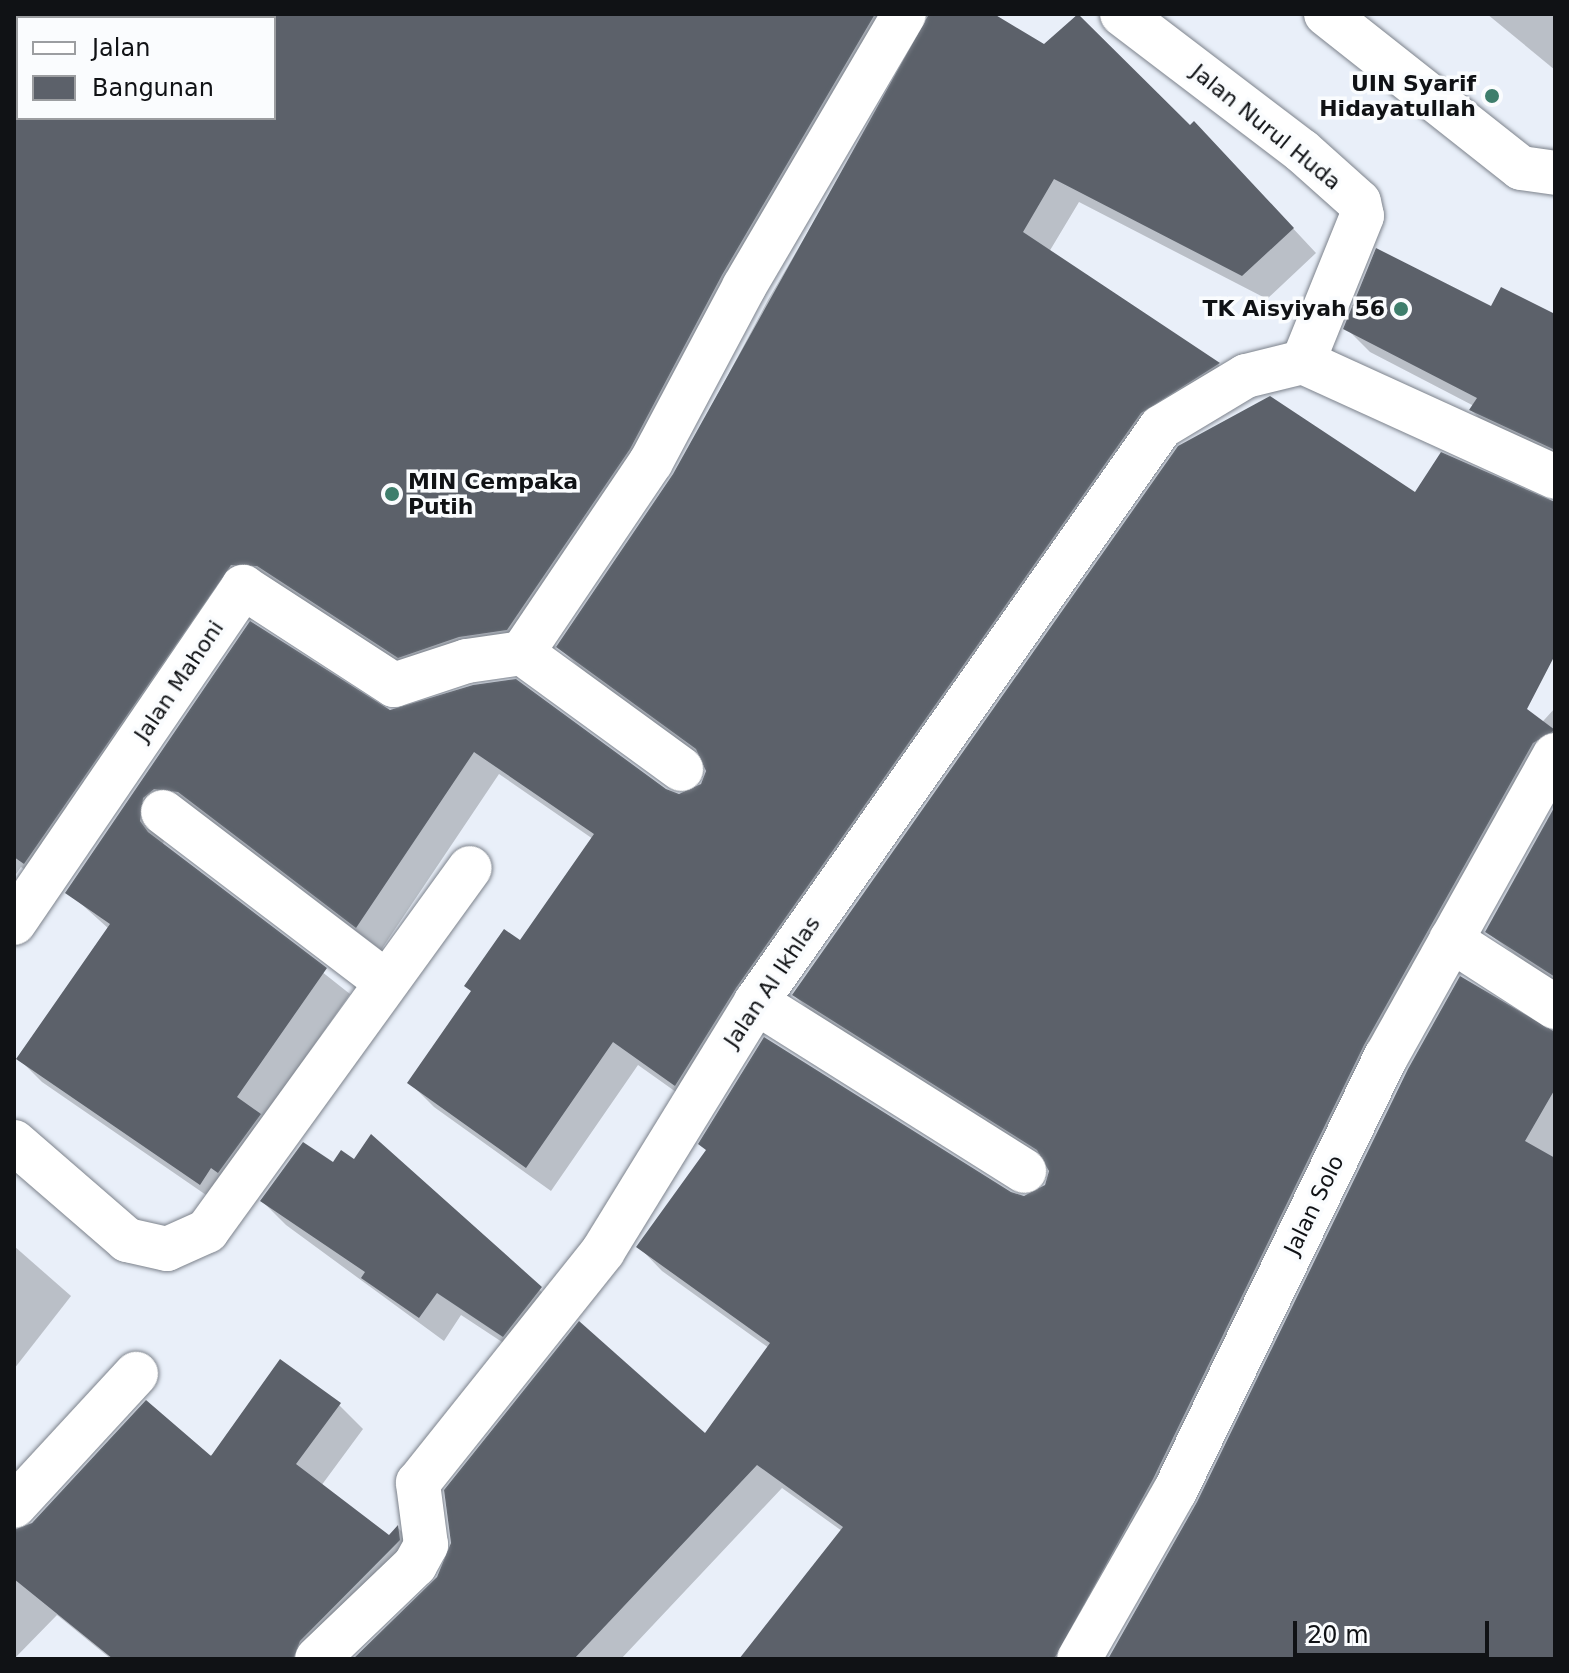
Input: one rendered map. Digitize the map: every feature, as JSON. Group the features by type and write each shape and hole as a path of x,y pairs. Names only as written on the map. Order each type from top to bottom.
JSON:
{"street":[{"path":"681,769 522,653 651,462 744,287 904,14"},
{"name":"Jalan Nurul Huda","path":"1122,14 1302,151 1359,202 1362,216 1303,362"},
{"path":"1326,14 1521,168 1555,173"},
{"path":"1303,362 1555,477"},
{"name":"Jalan Al Ikhlas","path":"317,1659 415,1565 426,1545 418,1483 603,1251 756,1002 1161,427 1246,376 1303,362"},
{"name":"Jalan Mahoni","path":"14,923 243,587 394,685 467,661 522,653"},
{"name":"Jalan Solo","path":"1079,1659 1175,1491 1386,1057 1555,755"},
{"path":"163,812 385,981"},
{"path":"14,1142 127,1240 167,1249 207,1231 385,981 470,868"},
{"path":"1451,940 1555,1007"},
{"path":"756,1002 1024,1171"},
{"path":"14,1506 136,1374"}],"building":[{"path":"875,14 722,275 630,449 507,630 459,637 398,658 257,566 231,565 24,864 14,857 14,118 276,120 274,16"},
{"path":"929,14 994,14 1044,44 1078,14 1190,125 1194,121 1294,228 1242,276 1054,179 1023,232 1220,363 1141,413 736,988 675,1086 613,1042 526,1168 407,1083 471,991 464,986 504,929 520,940 594,834 474,752 356,928 178,792 154,789 143,798 140,821 148,832 327,968 237,1097 261,1114 218,1173 211,1168 200,1185 16,1059 110,924 65,893 250,621 390,710 473,685 516,679 666,789 679,794 701,784 706,771 696,749 556,647 673,474"},
{"path":"1376,248 1491,306 1501,287 1555,314 1555,450 1469,410 1477,398 1343,329"},
{"path":"1270,396 1415,492 1441,452 1555,502 1555,655 1527,709 1555,730 1533,743 1364,1045 1153,1479 1054,1659 739,1659 843,1527 757,1465 574,1659 353,1659 437,1577 451,1543 444,1490 579,1321 705,1433 770,1343 636,1247 706,1150 698,1144 764,1037 1011,1192 1024,1196 1045,1185 1049,1171 1037,1150 792,995 1178,446"},
{"path":"1555,806 1555,977 1485,932"},
{"path":"1460,976 1555,1032 1555,1089 1525,1141 1555,1158 1555,1659 1108,1659 1197,1502 1408,1069"},
{"path":"371,1134 542,1287 503,1337 437,1293 419,1318 361,1278 365,1272 260,1201 303,1142 333,1162 341,1150 354,1159"},
{"path":"280,1359 341,1403 296,1464 389,1535 398,1525 400,1540 300,1641 293,1659 113,1659 14,1579 14,1530 32,1523 146,1400 211,1456"}],"place":[{"name":"UIN Syarif Hidayatullah","path":"1492,96"},
{"name":"TK Aisyiyah 56","path":"1401,309"},
{"name":"MIN Cempaka Putih","path":"392,494"}]}
